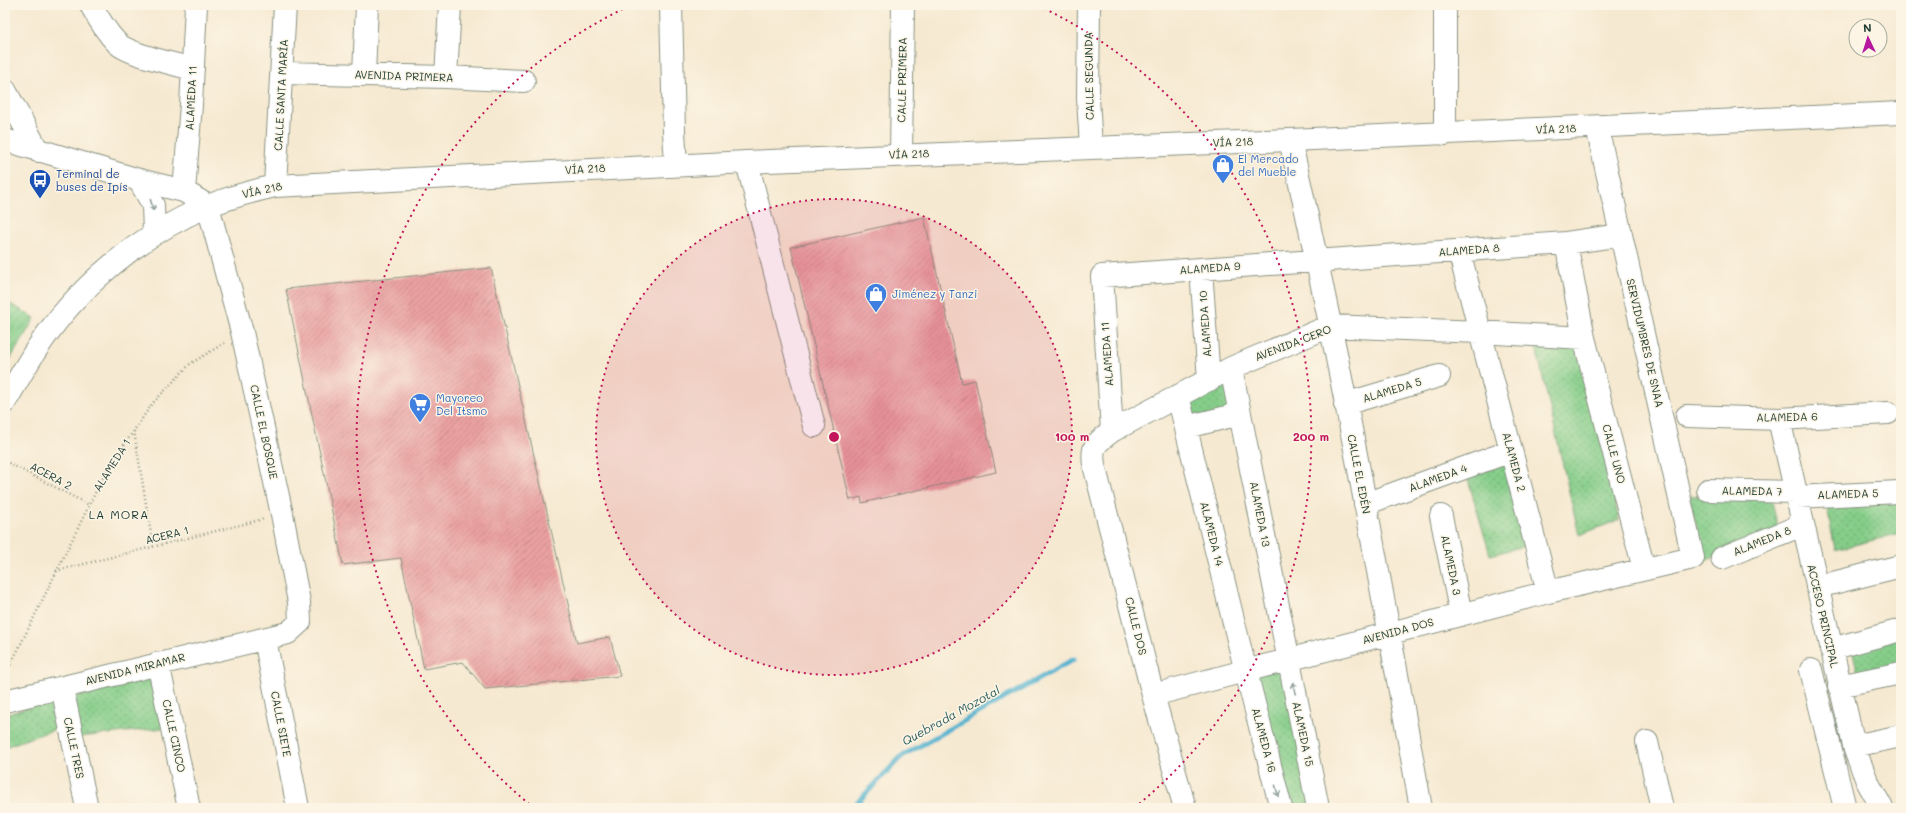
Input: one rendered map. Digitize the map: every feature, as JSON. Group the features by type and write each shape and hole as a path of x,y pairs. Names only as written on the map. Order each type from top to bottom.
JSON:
{"street":[{"path":"91,5 103,26 118,44 139,54 193,69"},
{"name":"ALAMEDA 11","path":"184,191 196,5"},
{"name":"CALLE SANTA MARÍA","path":"275,186 283,73 285,5"},
{"path":"364,74 367,5"},
{"path":"446,77 450,5"},
{"path":"671,5 676,165"},
{"name":"CALLE PRIMERA","path":"901,155 903,5"},
{"name":"CALLE SEGUNDA","path":"1089,5 1088,98 1091,147"},
{"path":"1445,5 1445,134"},
{"name":"AVENIDA PRIMERA","path":"283,73 364,74 524,81"},
{"path":"5,90 38,151"},
{"name":"VÍA 218","path":"5,402 36,349 73,302 105,270 154,233 208,206 240,195 275,186 676,165 1091,147 1445,134 1901,113"},
{"name":"SERVIDUMBRES DE SNAA","path":"1597,127 1693,558 1644,569"},
{"path":"5,140 139,180 184,191 208,206"},
{"name":"CALLE EL EDÉN","path":"1290,140 1318,260 1421,808"},
{"path":"746,162 814,426"},
{"path":"139,180 153,205 154,233"},
{"name":"CALLE EL BOSQUE","path":"208,206 242,332 282,514 299,602 300,622 288,633 265,639"},
{"name":"ALAMEDA 8","path":"1318,260 1566,242 1620,235"},
{"path":"1566,242 1584,338"},
{"path":"1459,250 1479,332"},
{"name":"ALAMEDA 9","path":"1102,276 1318,260"},
{"name":"ALAMEDA 10","path":"1201,269 1209,380"},
{"name":"ALAMEDA 11","path":"1102,276 1104,437"},
{"name":"AVENIDA CERO","path":"1104,437 1231,368 1330,326 1584,338"},
{"name":"ALAMEDA 2","path":"1479,332 1548,592"},
{"name":"CALLE UNO","path":"1584,338 1644,569"},
{"name":"ALAMEDA 13","path":"1231,368 1288,660"},
{"name":"ALAMEDA 5","path":"1345,404 1439,376"},
{"name":"ALAMEDA 14","path":"1178,396 1246,672"},
{"name":"ALAMEDA 6","path":"1687,416 1779,419 1888,413"},
{"path":"1186,427 1240,414"},
{"name":"ACCESO PRINCIPAL","path":"1779,419 1802,525 1854,746 1867,781 1882,808"},
{"name":"CALLE DOS","path":"1104,437 1092,452 1094,465 1153,695 1185,808"},
{"name":"ALAMEDA 4","path":"1365,504 1511,452"},
{"name":"ALAMEDA 7","path":"1708,490 1796,494"},
{"name":"ALAMEDA 5","path":"1796,494 1900,492"},
{"name":"ALAMEDA 3","path":"1440,516 1461,615"},
{"name":"ALAMEDA 8","path":"1722,558 1802,525"},
{"path":"1817,587 1901,566"},
{"name":"AVENIDA DOS","path":"1153,695 1246,672 1548,592 1644,569"},
{"path":"1831,649 1901,630"},
{"name":"AVENIDA MIRAMAR","path":"5,701 158,663 265,639"},
{"name":"CALLE SIETE","path":"265,639 298,808"},
{"name":"ALAMEDA 15","path":"1288,660 1318,808"},
{"name":"CALLE CINCO","path":"158,663 189,808"},
{"path":"1810,670 1846,808"},
{"name":"ALAMEDA 16","path":"1246,672 1281,808"},
{"path":"1839,686 1901,673"},
{"name":"CALLE TRES","path":"62,687 86,808"},
{"path":"1854,746 1901,736"},
{"path":"1646,742 1662,808"}],"path":[{"name":"ALAMEDA 1","path":"5,676 105,473 152,404 190,364 242,332"},
{"path":"134,431 153,546"},
{"name":"ACERA 2","path":"5,461 89,505"},
{"name":"ACERA 1","path":"56,571 282,514"}],"green space":[{"path":"5,301 35,318 5,368"},
{"path":"1535,343 1568,345 1577,349 1583,359 1619,520 1579,535"},
{"path":"1229,375 1237,411 1189,424 1183,399"},
{"path":"1509,460 1529,545 1490,555 1467,476"},
{"path":"1689,496 1771,496 1778,529 1705,561"},
{"path":"1901,499 1901,533 1835,550 1826,501"},
{"path":"1901,636 1901,667 1859,678 1852,649"},
{"path":"1284,667 1313,808 1286,808 1251,676"},
{"path":"153,677 164,728 79,737 71,698"},
{"path":"58,698 64,726 5,747 5,715"}],"building":[{"name":"Jiménez y Tanzi","path":"924,217 962,383 975,380 996,472 862,503 861,497 850,500 791,247"},
{"name":"Mayoreo Del Itsmo","path":"491,268 577,643 610,637 620,676 485,689 463,662 424,669 401,558 343,565 286,289"}],"waterway":[{"name":"Quebrada Mozotal","path":"852,808 902,756 1074,659"}],"place":[{"name":"El Mercado del Mueble","path":"1223,184"},
{"name":"Terminal de buses de Ipís","path":"40,200"},
{"name":"Jiménez y Tanzi","path":"876,314"},
{"name":"Mayoreo Del Itsmo","path":"420,424"}],"district":[{"name":"LA MORA","path":"119,515"}]}
